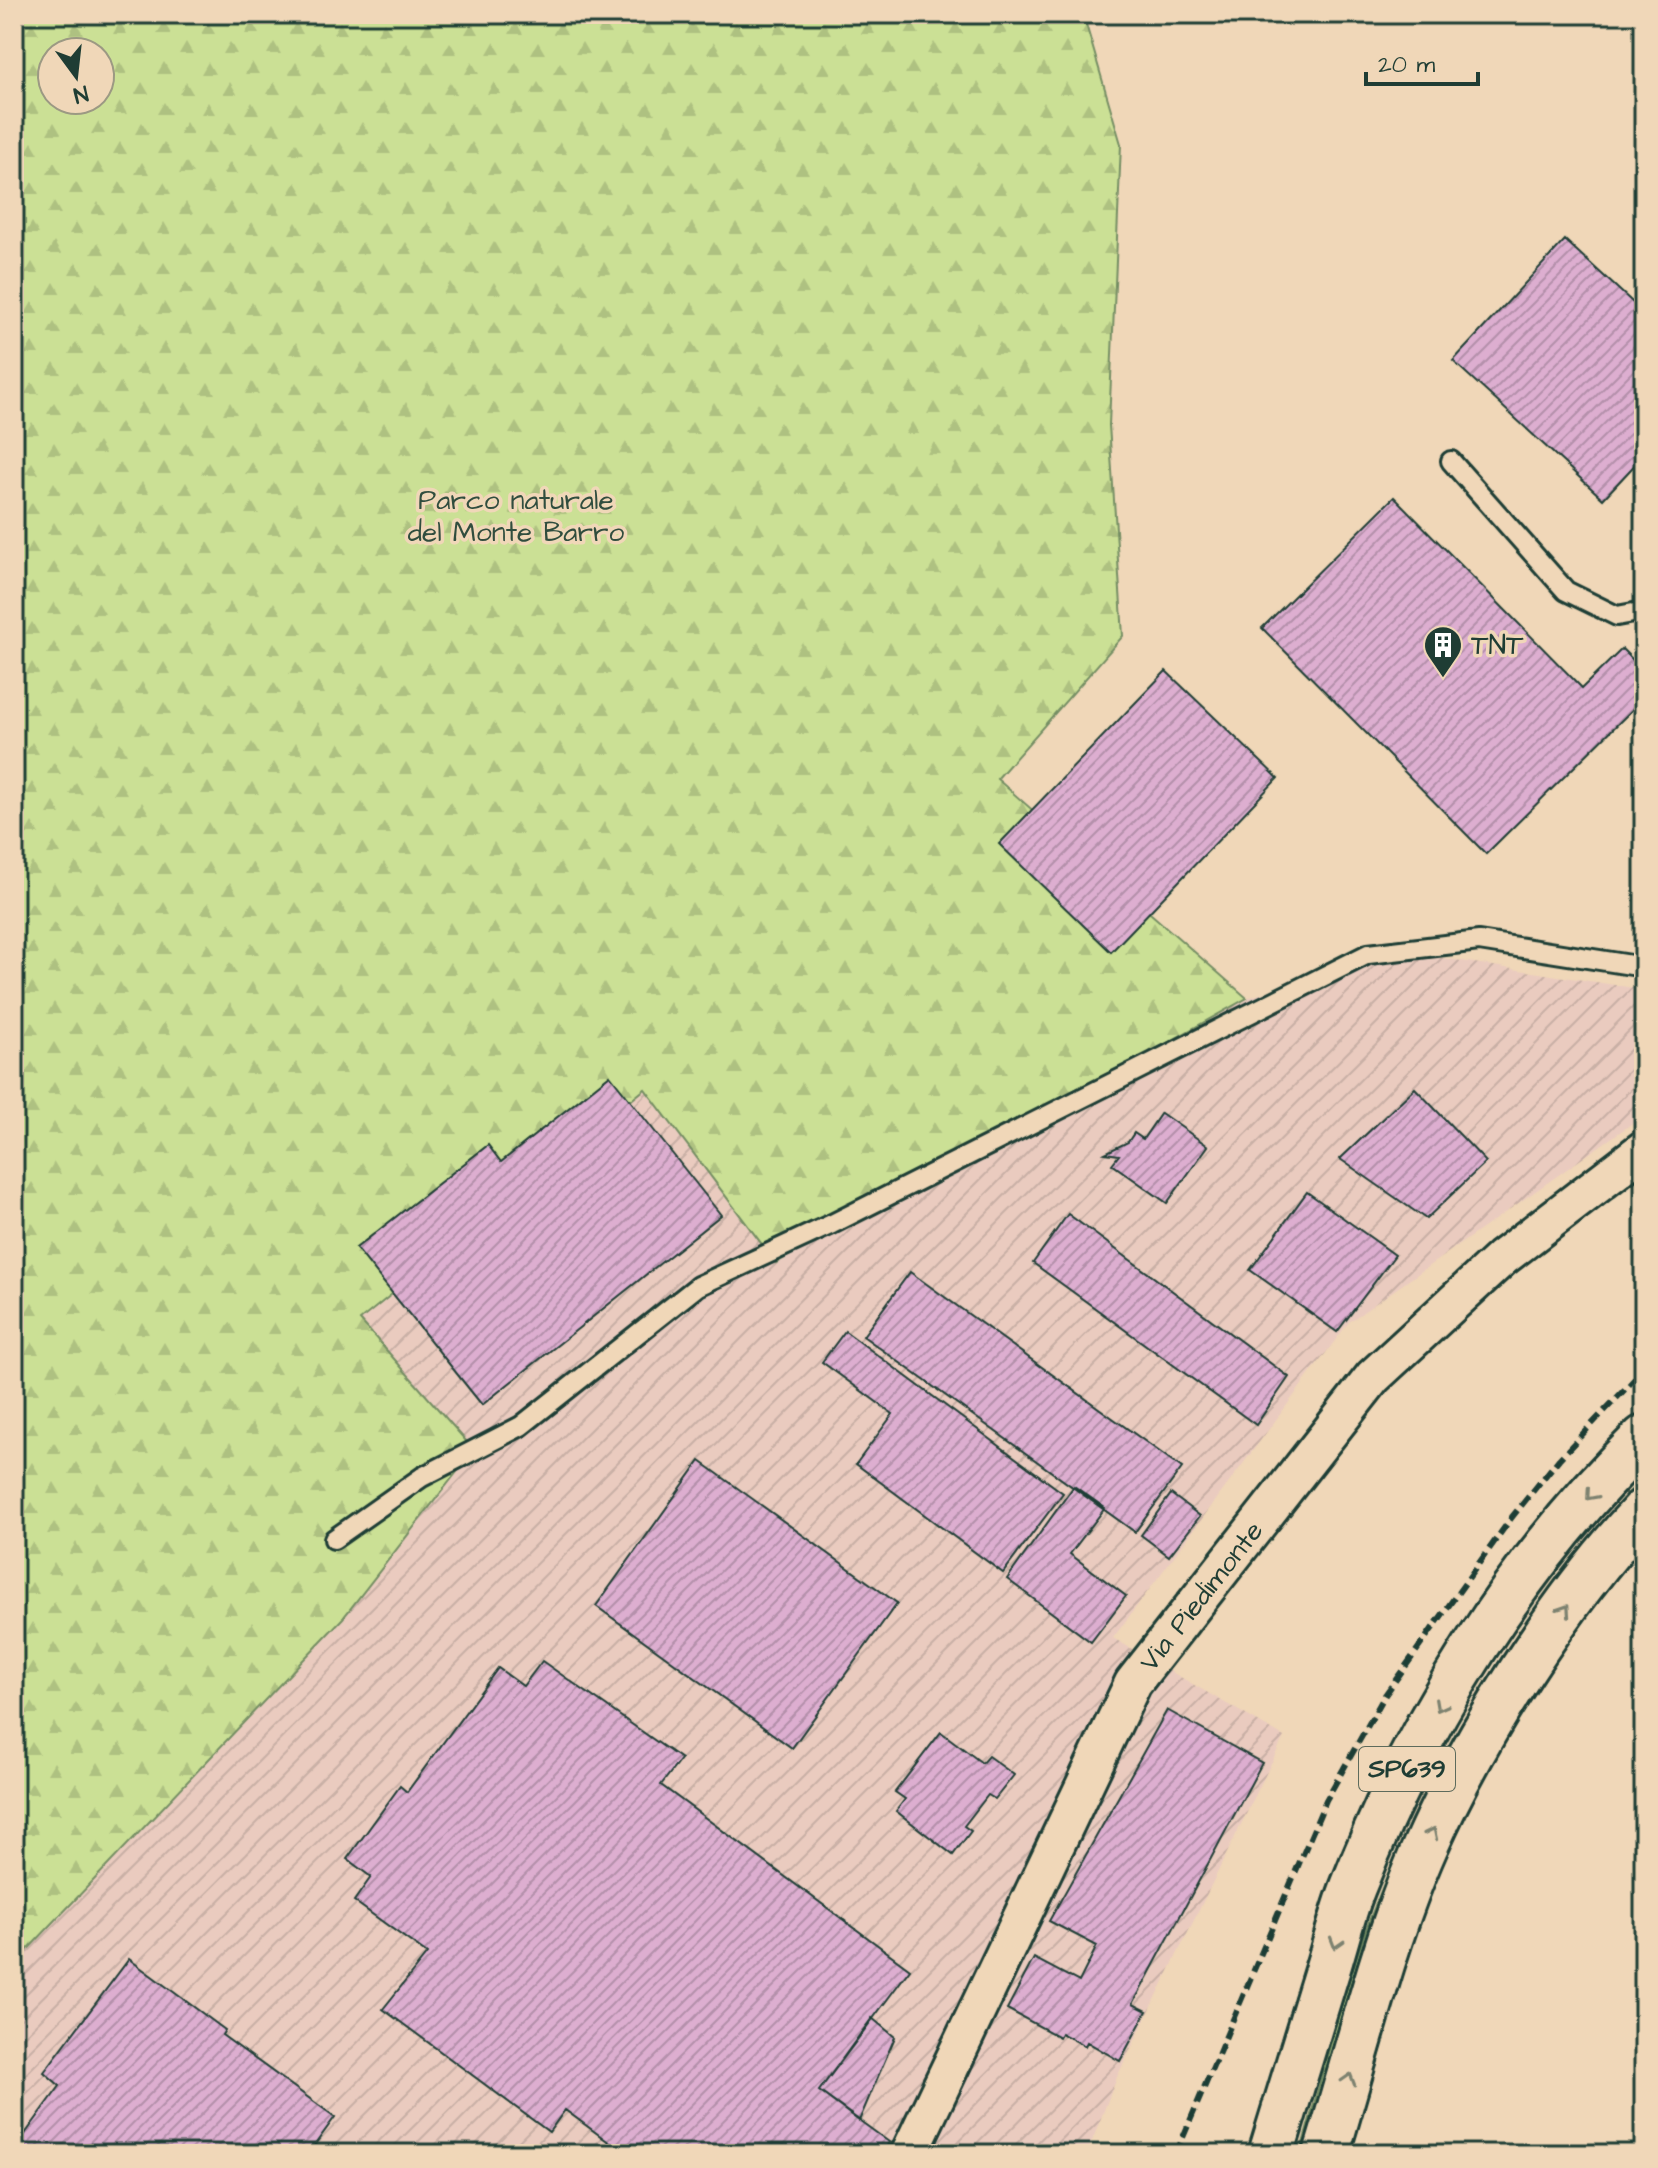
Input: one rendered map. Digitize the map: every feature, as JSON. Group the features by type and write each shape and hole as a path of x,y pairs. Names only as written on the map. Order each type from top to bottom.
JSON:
{"main road":[{"name":"SP639","path":"1271,2154 1352,1889 1400,1781 1453,1682 1503,1605 1558,1534 1644,1438"},
{"name":"SP639","path":"1326,2154 1424,1848 1460,1775 1574,1597 1644,1511"}],"street":[{"name":"Via Piedimonte","path":"909,2154 1133,1683 1373,1377 1502,1258 1644,1149"}],"lane":[{"path":"1451,461 1566,591 1617,616 1644,611"},
{"path":"334,1539 422,1477 521,1426 698,1286 832,1224 1368,954 1479,941 1644,967"}],"shaded area":[{"path":"1398,951 1640,989 1644,978 1644,1115 1349,1322 1113,1638 1284,1737 1117,2077 1087,2154 14,2154 14,1964 343,1618 474,1451 360,1321 645,1089 776,1263 1247,998"}],"green space":[{"name":"Parco naturale del Monte Barro","path":"14,14 1083,14 1121,144 1109,425 1123,636 997,779 1247,998 776,1263 645,1089 360,1320 474,1450 343,1618 14,1964"},
{"path":"1644,1476 1644,1485 1601,1532 1539,1612 1305,2154 1300,2154 1361,1945 1423,1796 1453,1738 1521,1628 1600,1525"}],"building":[{"path":"1565,240 1644,313 1644,455 1603,499 1453,361"},
{"name":"TNT","path":"1394,497 1582,688 1622,649 1644,671 1644,698 1486,854 1262,628"},
{"path":"1166,671 1278,778 1111,952 999,844"},
{"path":"610,1075 721,1215 482,1405 356,1248 488,1145 501,1162"},
{"path":"1415,1088 1486,1162 1426,1219 1340,1159"},
{"path":"1161,1113 1208,1146 1167,1203 1112,1164 1119,1155 1105,1153 1128,1142 1134,1133 1143,1139"},
{"path":"1307,1192 1395,1255 1337,1332 1250,1270"},
{"path":"1068,1214 1289,1377 1256,1425 1033,1263"},
{"path":"910,1272 1182,1468 1135,1532 863,1336"},
{"path":"845,1331 1063,1493 1003,1573 856,1464 893,1414 822,1362"},
{"path":"700,1461 897,1603 792,1748 596,1606"},
{"path":"1074,1486 1105,1508 1070,1554 1126,1596 1091,1642 1007,1579"},
{"path":"1171,1494 1200,1516 1169,1556 1141,1535"},
{"path":"542,1661 681,1759 661,1785 910,1969 819,2091 889,2142 883,2154 625,2154 565,2110 549,2132 383,2009 427,1954 354,1901 371,1877 347,1859 400,1786 407,1792 498,1668 523,1686"},
{"path":"1167,1710 1262,1763 1133,2004 1147,2011 1120,2061 1087,2042 1085,2046 1061,2033 1059,2037 1007,2009 1034,1958 1079,1982 1097,1946 1049,1921"},
{"path":"941,1732 982,1763 988,1756 1014,1775 995,1799 988,1795 964,1826 971,1831 953,1855 896,1811 905,1799 895,1792"},
{"path":"129,1959 225,2030 222,2035 335,2117 308,2154 14,2154 14,2149 60,2086 44,2072"},
{"path":"872,2018 895,2037 859,2121 819,2091"}],"railway":[{"path":"1176,2154 1326,1800 1385,1695 1512,1517 1559,1459 1644,1369"}],"place":[{"name":"TNT","path":"1443,679"}]}
